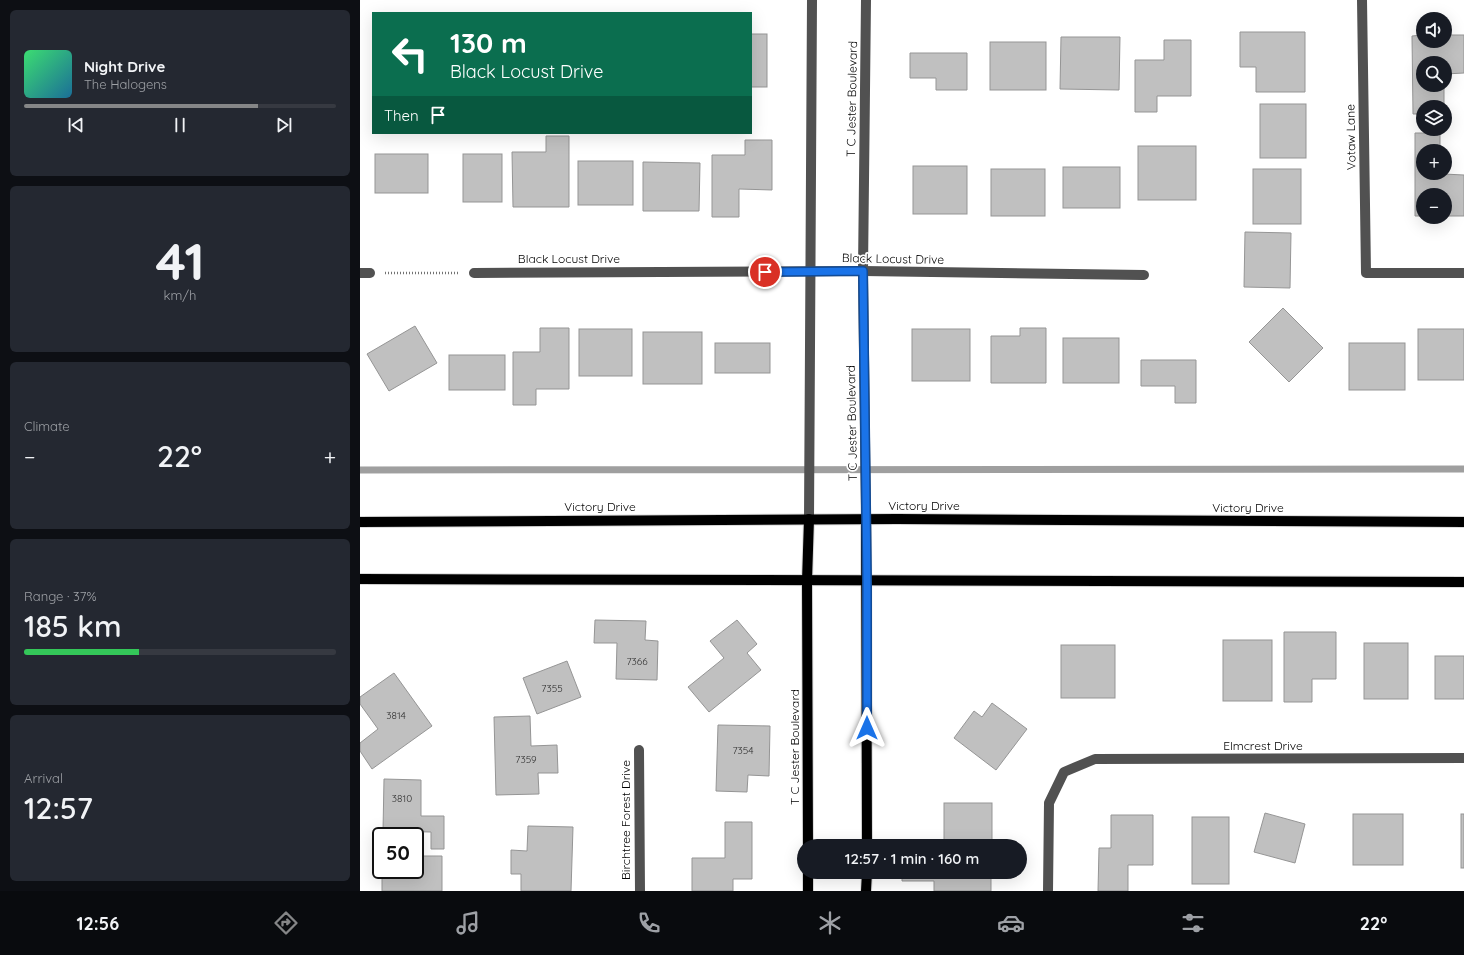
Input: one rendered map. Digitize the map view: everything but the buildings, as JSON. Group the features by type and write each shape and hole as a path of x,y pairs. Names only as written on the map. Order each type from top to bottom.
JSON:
{"main road":[{"name":"T C Jester Boulevard","path":"808,839 807,581 809,519"},
{"name":"Victory Drive","path":"360,522 866,519 1464,522"},
{"name":"T C Jester Boulevard","path":"866,519 867,839"},
{"path":"360,579 867,582 1464,582"},
{"path":"808,879 808,891"},
{"path":"866,879 866,891"}],"street":[{"name":"T C Jester Boulevard","path":"809,519 812,0"},
{"name":"T C Jester Boulevard","path":"866,0 863,271 866,519"},
{"name":"Votaw Lane","path":"1362,0 1366,273 1464,273"},
{"name":"Black Locust Drive","path":"474,273 863,271 1144,275"},
{"name":"Birchtree Forest Drive","path":"639,750 640,891"},
{"name":"Elmcrest Drive","path":"1048,891 1049,803 1064,772 1094,760 1464,758"}],"path":[{"path":"365,273 474,273"}],"waterway":[{"path":"360,470 1464,469"}],"route":[{"path":"765,272 863,271 867,582 867,728"}]}
